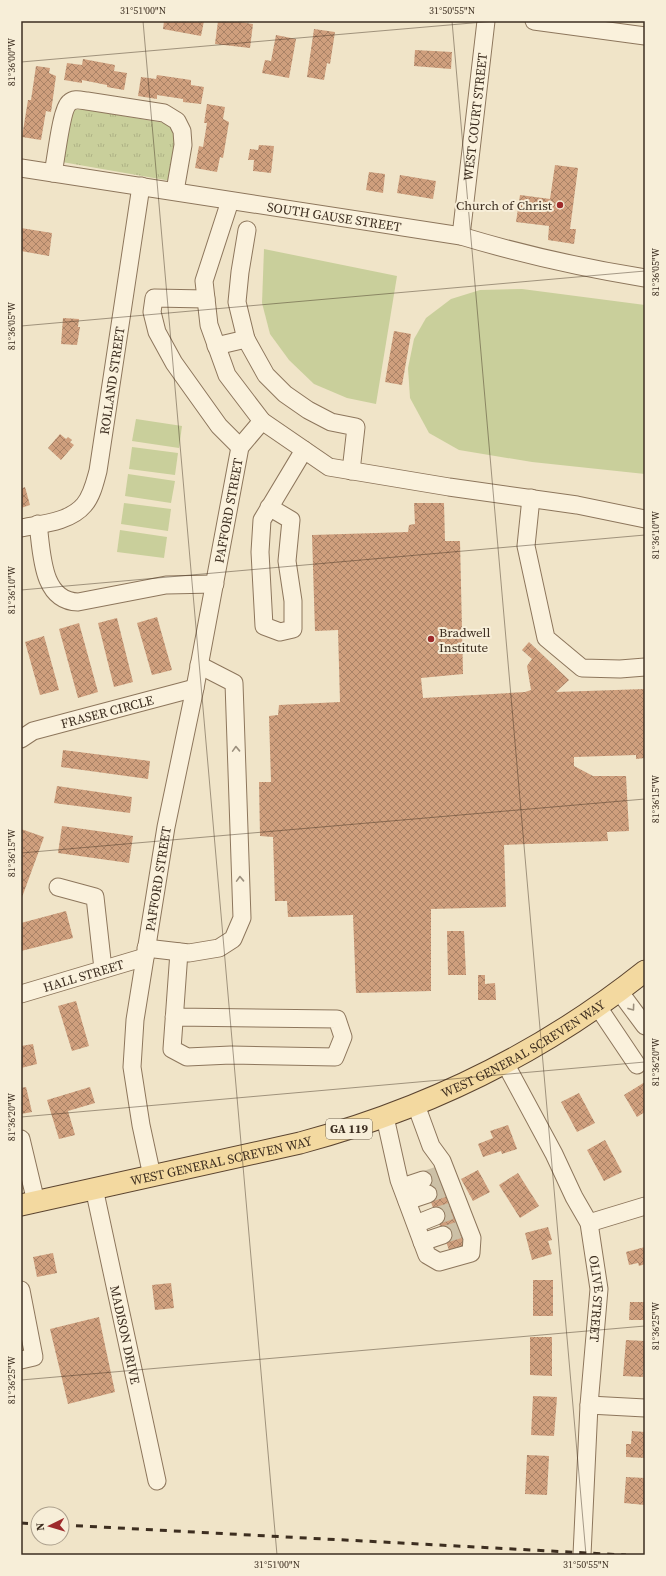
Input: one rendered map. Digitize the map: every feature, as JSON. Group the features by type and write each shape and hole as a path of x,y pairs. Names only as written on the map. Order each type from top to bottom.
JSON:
{"main road":[{"name":"WEST GENERAL SCREVEN WAY","path":"28,1203 300,1143 334,1134 385,1117 453,1089 543,1042 598,1007 645,971"}],"street":[{"name":"WEST COURT STREET","path":"461,236 486,21"},
{"path":"534,21 645,36"},
{"path":"53,173 64,113 68,103 75,99 164,113 177,121 182,131 183,144 175,191"},
{"name":"SOUTH GAUSE STREET","path":"21,168 461,236 508,250 598,270 645,278"},
{"name":"ROLLAND STREET","path":"21,528 58,520 77,512 85,505 94,484 98,471 142,186"},
{"path":"230,201 204,281 208,325 227,375 262,421 329,467 449,487 577,505 645,519"},
{"path":"247,230 237,302 246,339 266,374 285,394 308,410 331,422 356,427 351,471"},
{"path":"206,299 154,298 152,312 157,332 174,363 219,426 240,447"},
{"path":"216,346 246,339"},
{"name":"PAFFORD STREET","path":"152,1176 141,1125 132,1067 135,1020 166,827 195,688 240,447 262,421"},
{"path":"269,507 291,520 287,562 293,601 293,629 280,632 264,626 260,552 262,520 269,507 304,450"},
{"path":"531,498 526,546 546,638 582,668 620,669 645,667"},
{"path":"38,524 45,570 50,586 57,594 70,602 78,602 166,585 215,584"},
{"path":"146,952 197,953 219,948 233,939 242,918 234,683 199,665"},
{"name":"FRASER CIRCLE","path":"21,739 33,731 195,688"},
{"path":"58,887 95,897 103,969"},
{"name":"HALL STREET","path":"21,994 103,969 146,952"},
{"path":"174,1017 337,1019 343,1037 335,1057 231,1055 187,1057 172,1049 174,1017 179,952"},
{"path":"620,991 645,1026"},
{"path":"598,1007 637,1065"},
{"name":"OLIVE STREET","path":"505,1063 554,1154 574,1197 589,1224 599,1289 589,1405 582,1555"},
{"path":"385,1117 404,1194 427,1255 440,1262 471,1253 472,1238 457,1231 438,1183 442,1161 431,1146 416,1105"},
{"path":"21,1139 28,1203"},
{"path":"404,1194 438,1183"},
{"name":"MADISON DRIVE","path":"94,1188 157,1481"},
{"path":"589,1224 645,1206"},
{"path":"416,1224 449,1212"},
{"path":"422,1242 457,1231"},
{"path":"21,1290 34,1357 21,1360"},
{"path":"589,1405 645,1408"}],"green space":[{"path":"82,109 165,123 173,127 178,133 171,181 62,162 70,114 73,110"},
{"path":"264,249 397,276 376,404 347,398 314,384 289,360 270,334 262,303"},
{"path":"522,289 645,305 645,474 532,462 459,450 429,433 410,398 408,368 414,339 426,318 451,299 480,290"},
{"path":"136,419 182,426 179,448 132,441"},
{"path":"132,447 178,453 175,475 129,469"},
{"path":"128,474 175,481 171,503 125,496"},
{"path":"124,503 171,509 168,531 121,524"},
{"path":"120,530 167,537 164,558 117,552"}],"building":[{"path":"164,21 204,21 201,36 163,29"},
{"path":"218,21 233,21 253,24 250,48 215,44"},
{"path":"314,29 335,32 330,64 327,63 324,80 307,77"},
{"path":"276,35 296,39 289,78 262,73 265,60 271,61"},
{"path":"415,50 452,52 451,69 414,66"},
{"path":"83,59 115,65 114,71 127,73 124,90 82,80 82,83 64,80 67,63 82,65"},
{"path":"36,66 50,68 49,73 56,76 51,112 46,111 41,140 22,137 28,100 31,100"},
{"path":"157,75 191,80 191,85 204,87 201,104 183,102 183,99 157,95 157,99 138,96 141,77 156,79"},
{"path":"207,104 225,107 223,119 229,122 223,158 220,157 217,172 195,168 199,146 203,147 207,123 204,123"},
{"path":"259,145 274,146 271,173 253,171 254,160 248,160 250,149 258,150"},
{"path":"555,165 578,168 570,229 576,229 574,244 548,240 549,226 516,222 520,195 550,199"},
{"path":"369,172 385,174 383,193 366,190"},
{"path":"400,175 436,181 433,199 397,193"},
{"path":"21,228 52,233 49,256 21,251"},
{"path":"63,318 79,319 78,327 80,327 77,345 61,344"},
{"path":"394,331 411,334 402,385 385,382"},
{"path":"60,434 66,439 68,437 72,440 70,442 74,445 61,460 48,448"},
{"path":"25,487 30,505 21,508 21,489"},
{"name":"Bradwell Institute","path":"414,503 444,503 445,541 460,541 463,674 421,678 423,698 525,692 531,690 527,666 532,659 522,650 529,642 569,680 556,692 645,689 645,758 636,759 636,755 574,757 574,766 593,776 626,776 629,831 607,832 608,841 504,845 506,907 431,909 431,991 356,993 353,915 288,917 287,901 275,901 273,837 260,836 259,782 271,782 269,716 278,715 279,705 340,702 338,630 315,631 312,535 408,532 409,525 415,524"},
{"path":"157,617 172,670 152,675 137,623"},
{"path":"117,618 133,682 114,687 98,623"},
{"path":"79,623 98,692 78,698 59,629"},
{"path":"44,636 59,690 40,695 25,642"},
{"path":"63,750 150,761 148,779 61,767"},
{"path":"57,786 132,797 130,813 54,803"},
{"path":"62,826 133,836 129,863 58,853"},
{"path":"21,829 44,837 21,900"},
{"path":"66,911 73,938 21,951 21,923"},
{"path":"447,931 464,931 466,975 448,975"},
{"path":"478,975 485,975 485,984 495,983 496,1000 478,1000"},
{"path":"76,1001 89,1046 72,1051 58,1006"},
{"path":"33,1044 37,1064 21,1068 21,1046"},
{"path":"645,1082 645,1112 637,1117 624,1095"},
{"path":"26,1087 32,1112 21,1114 21,1088"},
{"path":"90,1087 95,1103 68,1111 75,1135 59,1139 47,1100"},
{"path":"579,1093 595,1123 577,1132 561,1102"},
{"path":"508,1125 517,1149 502,1154 501,1151 483,1157 478,1144 493,1138 490,1131"},
{"path":"605,1140 622,1172 604,1181 587,1150"},
{"path":"436,1170 467,1250 451,1255 421,1176"},
{"path":"478,1170 490,1192 473,1201 461,1179"},
{"path":"518,1173 539,1206 520,1218 499,1185"},
{"path":"548,1227 552,1240 548,1241 552,1254 532,1260 525,1233"},
{"path":"645,1247 645,1264 639,1266 638,1263 629,1265 626,1252"},
{"path":"53,1253 57,1273 37,1277 33,1257"},
{"path":"533,1280 553,1280 553,1316 533,1316"},
{"path":"171,1283 174,1308 155,1310 152,1285"},
{"path":"630,1302 645,1302 645,1320 629,1320"},
{"path":"99,1317 115,1392 68,1404 50,1329"},
{"path":"530,1337 552,1337 552,1376 530,1375"},
{"path":"626,1340 645,1341 643,1377 623,1376"},
{"path":"533,1396 557,1397 554,1436 531,1435"},
{"path":"632,1431 645,1432 645,1458 626,1457 626,1444 631,1444"},
{"path":"527,1455 549,1456 547,1495 525,1494"},
{"path":"626,1477 645,1478 645,1505 624,1503"}],"tunnel":[{"path":"423,1180 438,1175"},
{"path":"428,1194 443,1189"},
{"path":"436,1216 451,1211"},
{"path":"443,1235 459,1230"}],"railway":[{"path":"21,1523 30,1524"},
{"path":"70,1525 626,1555"}],"place":[{"name":"Church of Christ","path":"560,205"},
{"name":"Bradwell Institute","path":"431,639"}]}
